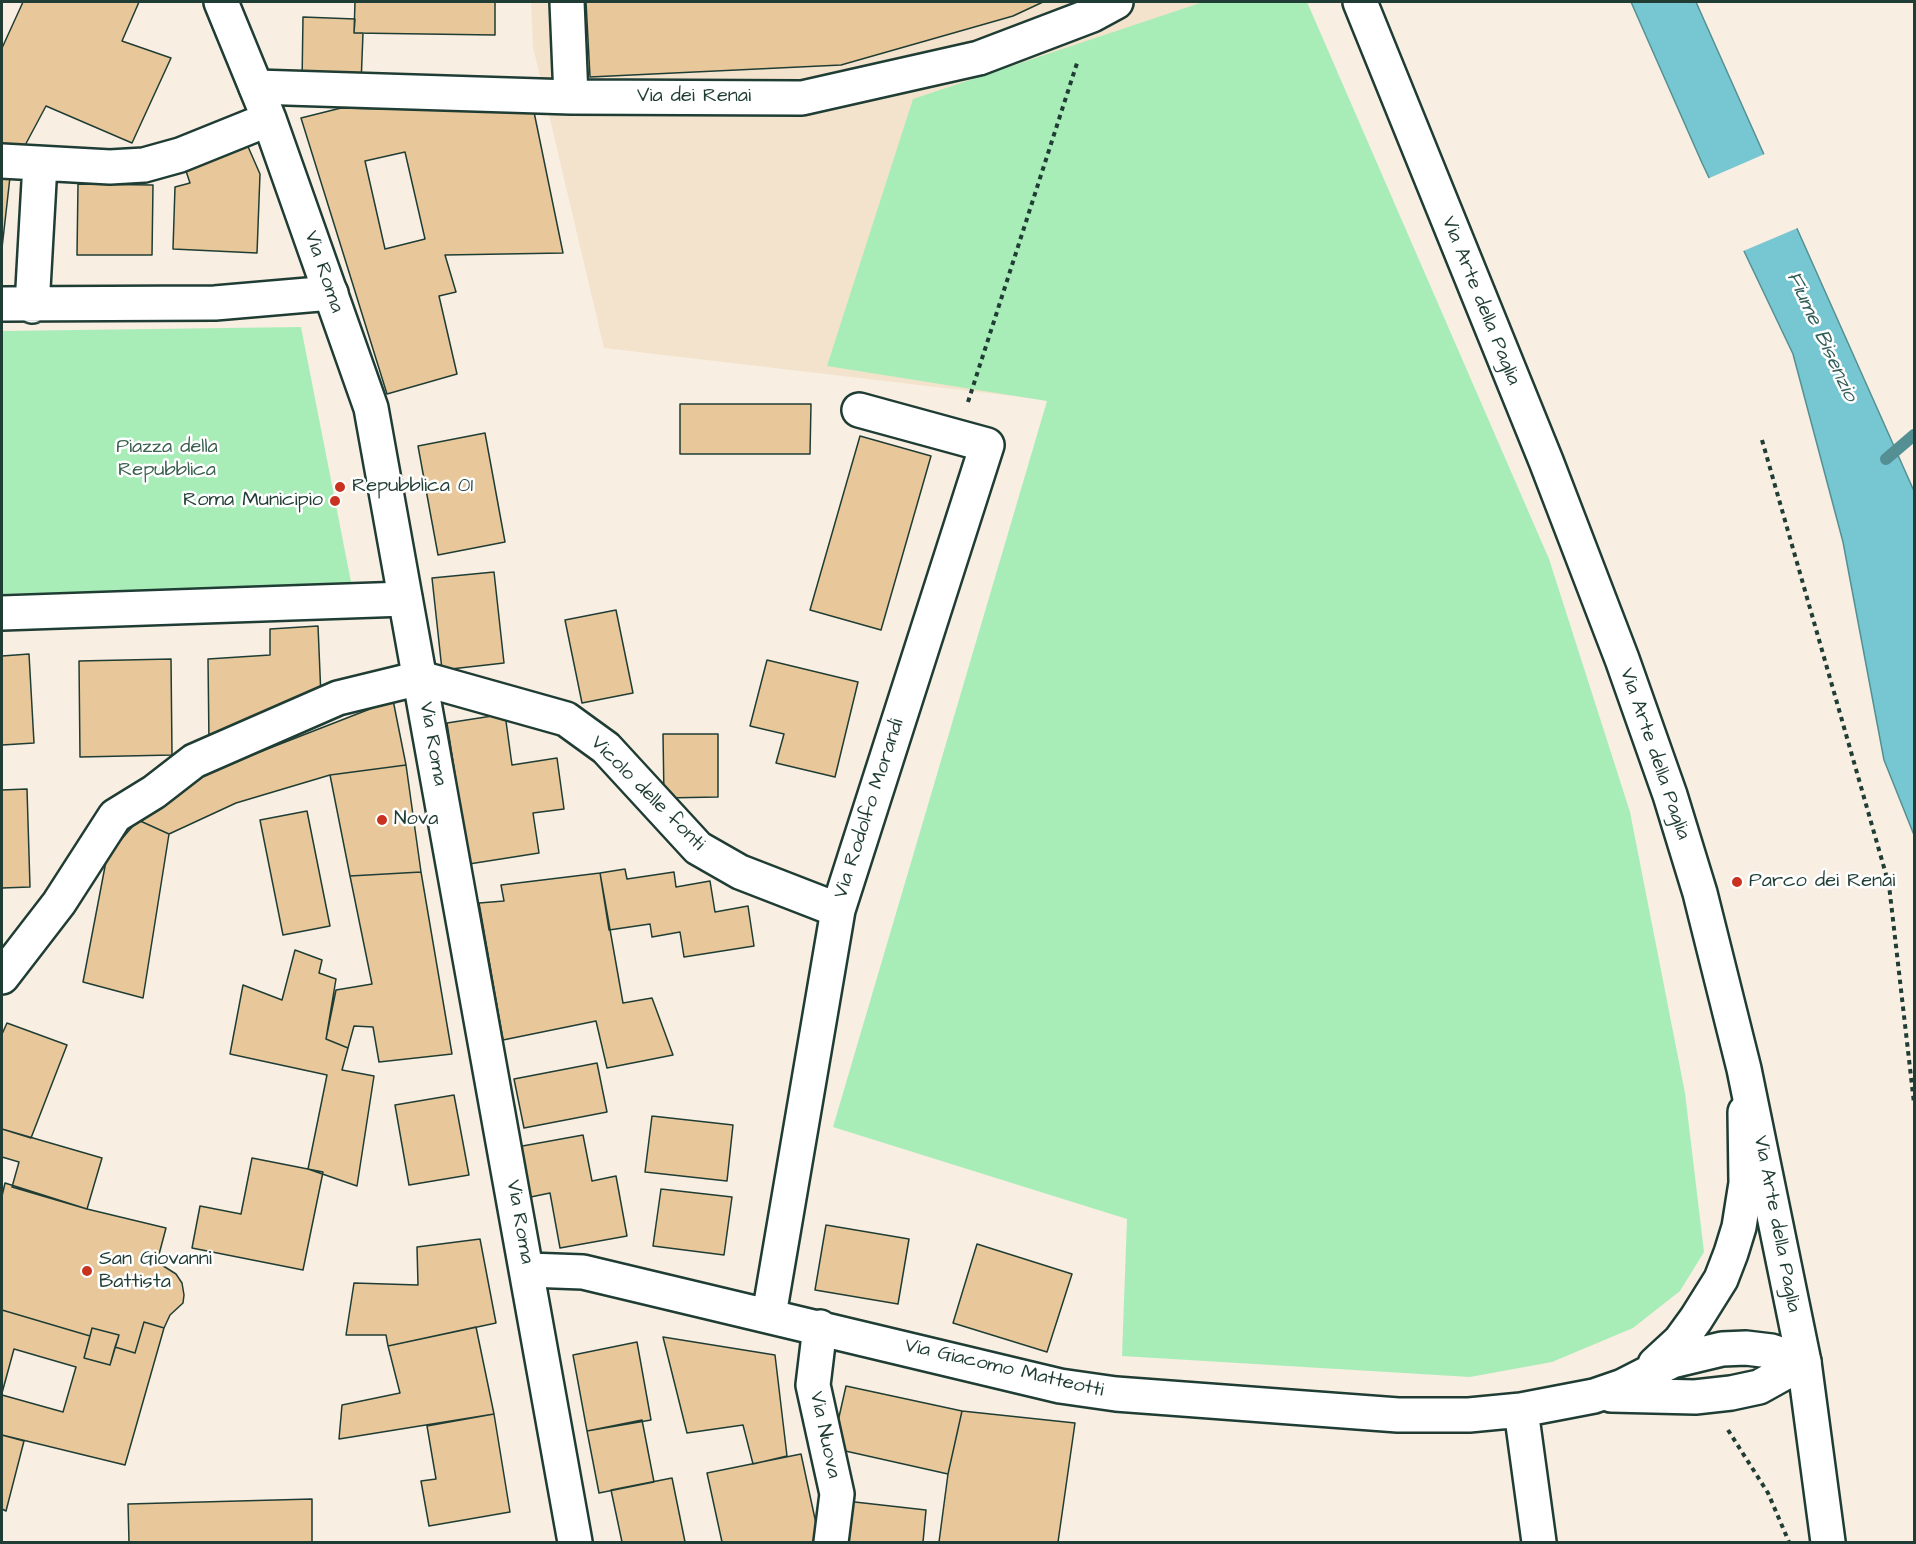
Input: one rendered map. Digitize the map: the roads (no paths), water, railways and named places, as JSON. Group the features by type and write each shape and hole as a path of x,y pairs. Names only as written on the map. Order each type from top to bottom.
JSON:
{"street":[{"name":"Via Roma","path":"221,2 256,87 370,408 528,1269 575,1542"},
{"path":"567,2 571,97"},
{"name":"Via Arte della Paglia","path":"1360,2 1546,461 1622,659 1670,795 1700,893 1744,1069 1804,1362 1828,1542"},
{"name":"Via dei Renai","path":"256,87 571,97 802,98 979,58 1104,8"},
{"path":"2,161 110,168 144,165 180,155 252,126"},
{"path":"40,164 17,305 214,303 330,293"},
{"name":"Via Rodolfo Morandi","path":"769,1315 838,910 987,445 859,410"},
{"path":"2,613 405,599"},
{"path":"2,977 59,903 116,816 194,761 338,698 420,678"},
{"name":"Vicolo delle fonti","path":"420,678 566,719 606,748 698,848 740,872 838,910"},
{"name":"Via Giacomo Matteotti","path":"1642,1376 1680,1341 1696,1318 1721,1279 1736,1236 1746,1183 1744,1069"},
{"name":"Via Giacomo Matteotti","path":"528,1269 583,1272 1060,1386 1116,1394 1398,1415 1469,1415 1521,1410 1594,1396 1695,1397 1731,1393 1759,1387 1804,1362"},
{"name":"Via Nuova","path":"820,1327 813,1385 837,1494 831,1542"},
{"name":"Via Giacomo Matteotti","path":"1594,1396 1672,1361 1722,1349 1771,1351 1804,1362"},
{"path":"1521,1410 1539,1542"}],"water":[{"name":"Fiume Bisenzio","path":"1631,2 1696,2 1914,491 1914,835 1884,760 1843,542 1793,354 1702,163"}],"waterway":[{"path":"1886,459 1914,435"}],"place":[{"name":"Repubblica 01","path":"340,487"},
{"name":"Roma Municipio","path":"335,501"},
{"name":"Nova","path":"382,820"},
{"name":"Parco dei Renai","path":"1737,882"},
{"name":"San Giovanni Battista","path":"87,1271"}],"park label":[{"name":"Piazza della Repubblica","path":"167,460"}]}
